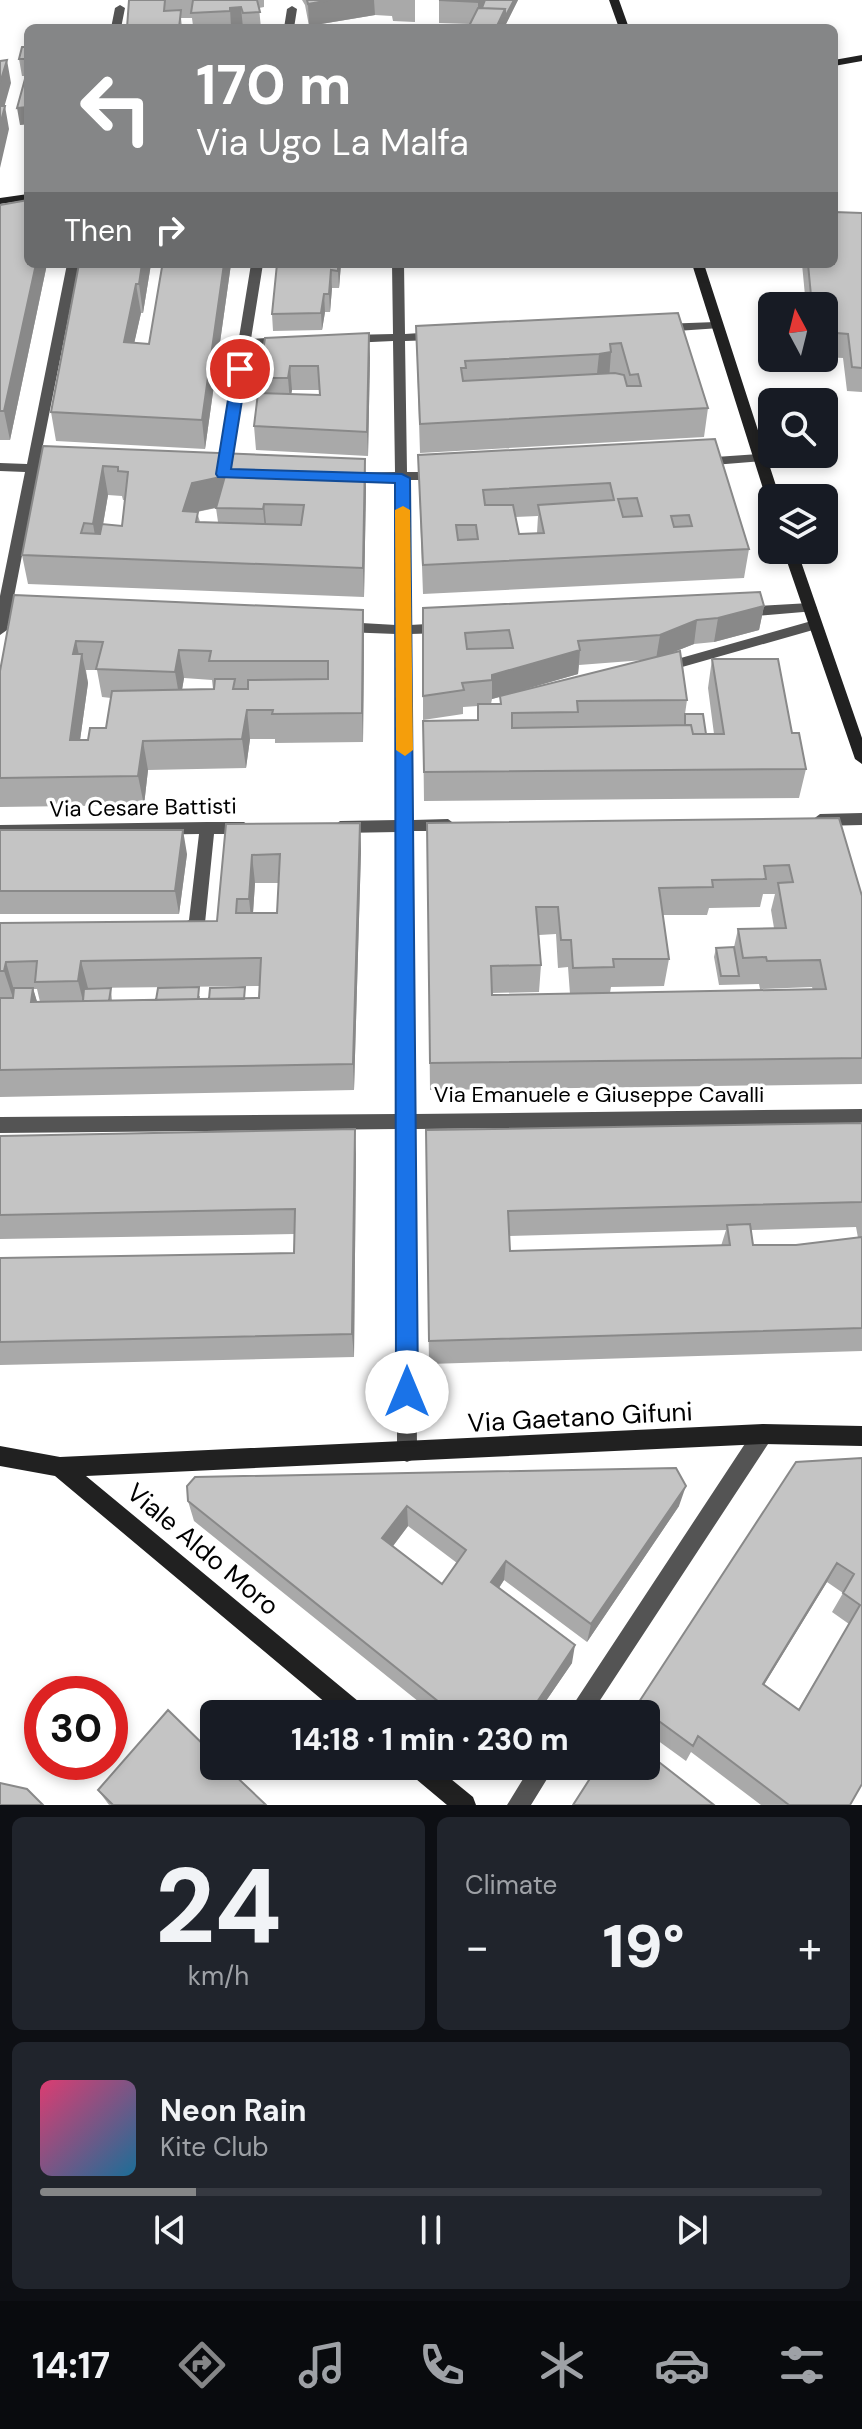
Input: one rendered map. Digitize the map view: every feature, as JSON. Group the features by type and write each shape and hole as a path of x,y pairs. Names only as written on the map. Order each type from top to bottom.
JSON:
{"main road":[{"path":"614,0 623,24"},
{"path":"838,62 862,58"},
{"path":"0,201 24,198"},
{"path":"699,268 758,455"},
{"path":"795,564 862,759"},
{"name":"Via Gaetano Gifuni","path":"60,1467 763,1434 862,1436"},
{"name":"Viale Aldo Moro","path":"0,1456 60,1467 339,1700"},
{"path":"435,1780 465,1805"}],"street":[{"path":"117,24 120,8"},
{"path":"290,24 292,9"},
{"path":"0,630 72,268"},
{"path":"223,474 256,268"},
{"path":"398,268 404,630 413,739 404,826 408,1119 407,1452"},
{"path":"653,328 716,326"},
{"path":"336,339 445,335"},
{"path":"244,343 290,341"},
{"path":"682,463 758,458"},
{"path":"0,467 80,470"},
{"path":"207,473 238,474"},
{"path":"328,476 449,476"},
{"path":"732,613 810,608"},
{"path":"2,611 50,613"},
{"path":"648,672 815,625"},
{"path":"327,627 404,630 466,627"},
{"path":"799,820 862,819"},
{"path":"328,827 467,825"},
{"path":"166,934 187,931 197,923 207,828"},
{"name":"Via Cesare Battisti","path":"0,831 267,828"},
{"name":"Via Emanuele e Giuseppe Cavalli","path":"0,1125 862,1117"},
{"path":"587,1700 763,1434"},
{"path":"518,1805 535,1780"}],"building":[{"path":"129,0 165,0 164,11 181,10 179,24 127,24"},
{"path":"193,0 257,0 260,12 243,13 241,7 230,8 230,11 191,13"},
{"path":"307,0 330,0 308,4"},
{"path":"485,0 514,0 505,17 505,9 482,8"},
{"path":"478,8 505,9 498,24 470,24"},
{"path":"22,47 24,47 24,59 19,59"},
{"path":"7,60 0,83 0,61"},
{"path":"24,83 24,107 17,108"},
{"path":"0,106 5,106 0,125"},
{"path":"24,201 24,268 35,268 4,411 0,411 0,205"},
{"path":"838,212 862,213 862,368 852,367 848,334 838,333 838,292 811,292 808,268 838,268"},
{"path":"78,268 141,268 124,342 149,344 162,268 223,268 202,420 51,412"},
{"path":"277,268 338,268 338,271 331,270 329,294 324,294 321,313 272,314"},
{"path":"678,313 708,408 420,424 416,326","holes":["621,343 630,375 638,374 641,386 627,386 624,375 615,373 463,381 461,368 466,368 465,361 599,354 611,352 610,344"]},
{"path":"369,333 367,432 254,426 258,393 320,395 318,366 290,366 288,378 259,378 265,338"},
{"path":"715,439 749,549 423,565 418,455","holes":["610,483 614,500 538,505 544,533 519,534 513,505 485,505 483,490","637,498 642,516 623,517 618,499","689,515 692,526 674,527 671,516","456,525 476,525 478,539 458,540"]},
{"path":"43,446 365,459 363,568 22,555","holes":["103,466 118,467 118,471 128,472 122,526 102,524 100,534 81,533 84,523 93,524","225,476 216,508 263,509 264,504 304,505 301,525 196,522 198,512 183,511 192,483"]},
{"path":"760,592 764,606 697,620 660,635 578,641 580,650 492,675 492,680 462,683 464,690 423,696 423,608","holes":["509,630 513,648 467,649 465,633"]},
{"path":"14,595 363,610 362,713 272,714 273,710 247,710 242,739 143,741 138,776 0,778 0,671","holes":["76,641 103,642 96,669 175,672 179,650 211,651 209,661 328,661 328,679 248,680 248,689 233,689 235,679 215,679 214,689 112,691 106,728 90,728 88,740 70,740 82,654 73,654"]},
{"path":"680,651 687,700 577,701 578,712 512,713 512,728 691,725 693,734 724,734 712,659 778,659 792,733 799,733 806,769 424,772 423,721 478,720 478,704 501,704 500,696"},
{"path":"685,714 703,714 706,734 693,734 691,725 685,725"},
{"path":"839,818 862,896 862,1058 430,1063 427,823","holes":["789,865 793,882 778,883 786,928 738,929 743,958 820,960 826,989 492,995 491,966 541,965 536,907 558,907 561,940 571,940 573,968 614,967 613,959 669,959 659,888 713,887 712,880 766,879 764,866"]},
{"path":"360,823 353,1064 0,1070 0,998 13,998 14,988 33,988 31,1002 259,998 261,958 81,961 78,981 35,982 37,961 6,962 4,971 0,971 0,923 217,921 226,824","holes":["280,854 277,913 236,913 237,899 249,899 252,855"]},
{"path":"0,830 183,830 175,891 0,891"},
{"path":"734,947 739,976 721,976 716,948"},
{"path":"199,987 198,999 156,1000 158,988"},
{"path":"245,987 244,999 209,999 210,988"},
{"path":"111,988 109,1001 83,1001 84,989"},
{"path":"862,1123 862,1202 508,1211 510,1251 730,1245 727,1225 750,1224 753,1245 796,1245 862,1237 862,1328 429,1341 426,1130"},
{"path":"355,1129 352,1334 0,1342 0,1258 294,1253 295,1209 0,1215 0,1136"},
{"path":"862,1458 862,1784 850,1805 789,1805 698,1736 693,1746 660,1722 660,1700 640,1700 796,1462","holes":["837,1563 854,1574 843,1593 860,1605 799,1710 763,1684"]},
{"path":"676,1468 686,1486 591,1624 506,1561 491,1582 575,1645 538,1700 437,1700 188,1501 187,1486 195,1477","holes":["407,1506 466,1550 442,1584 382,1538"]},
{"path":"168,1710 200,1741 200,1780 240,1780 266,1805 113,1805 98,1790 107,1780 128,1780 128,1756"},
{"path":"660,1763 714,1805 573,1805 589,1780 660,1780"},
{"path":"0,1783 27,1789 43,1805 0,1805"}],"slow traffic":[{"path":"403,510 405,750"}],"route":[{"path":"240,369 223,474 402,478 408,1119 407,1392"}]}
